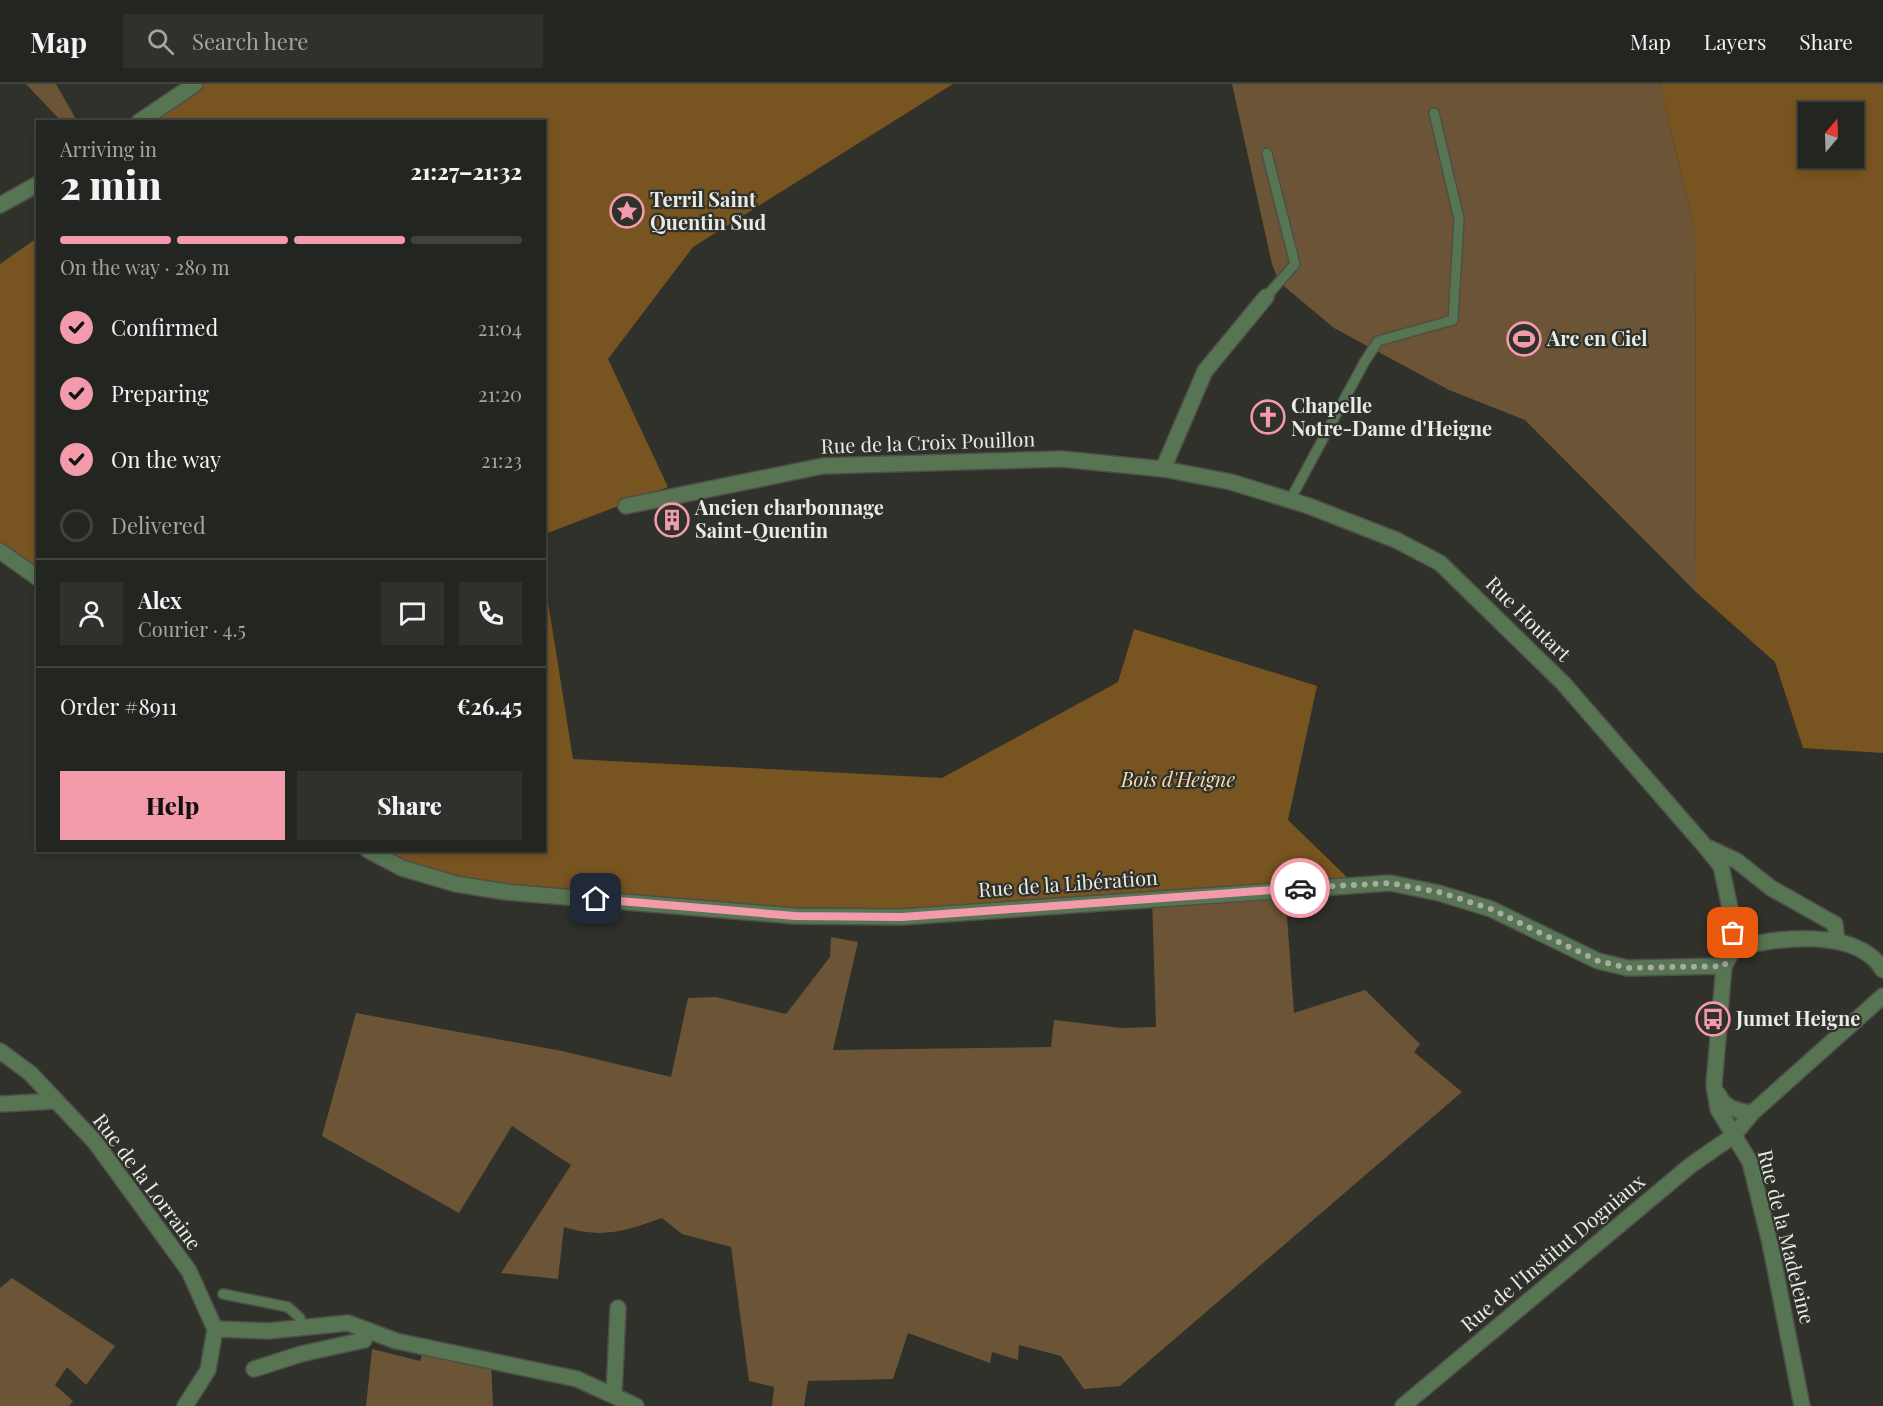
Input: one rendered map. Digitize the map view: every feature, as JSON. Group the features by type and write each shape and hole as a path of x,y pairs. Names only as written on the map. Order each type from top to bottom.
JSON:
{"street":[{"path":"142,120 195,84"},
{"path":"0,205 36,185"},
{"path":"1163,469 1205,370 1266,297"},
{"name":"Rue de la Croix Pouillon","path":"626,506 823,466 1062,459 1163,469"},
{"name":"Rue Houtart","path":"1163,469 1231,482 1290,500 1396,540 1440,563 1563,683 1721,866 1732,917 1734,949"},
{"path":"0,551 36,577"},
{"path":"1704,845 1737,861 1771,888 1835,924 1837,940"},
{"name":"Rue de la Libération","path":"372,852 402,868 456,884 506,892 783,916 902,917 1390,883 1439,892 1491,909 1598,961 1628,968 1724,966"},
{"path":"1724,966 1734,949 1754,943 1837,940 1869,953 1883,969"},
{"name":"Rue de la Madeleine","path":"1724,966 1714,1085 1718,1109 1732,1136 1742,1145 1750,1162 1770,1243 1802,1406"},
{"name":"Rue de l'Institut Dogniaux","path":"1403,1406 1691,1165 1732,1136 1752,1113 1883,996"},
{"name":"Rue de la Lorraine","path":"0,1051 30,1073 95,1142 189,1271 215,1329"},
{"path":"1714,1085 1722,1103 1738,1112 1752,1113"},
{"path":"0,1104 56,1101"},
{"path":"614,1394 618,1308"},
{"path":"185,1406 208,1370 215,1329 268,1331 348,1323 396,1341 577,1379 636,1406"},
{"path":"254,1369 301,1354 364,1340 367,1330"}],"lane":[{"path":"1290,500 1378,341 1453,320 1459,219 1434,113"},
{"path":"1266,297 1295,264 1267,153"},
{"path":"223,1294 288,1307 300,1318 300,1328"}],"shaded area":[{"path":"26,84 56,84 76,120 60,120"},
{"name":"Arc en Ciel","path":"1232,84 1660,84 1695,232 1696,592 1525,420 1449,390 1334,328 1279,282 1272,264"},
{"path":"1285,889 1294,1013 1365,990 1420,1044 1414,1052 1462,1092 1120,1386 1084,1389 1061,1356 1019,1345 1018,1360 992,1352 990,1363 908,1333 893,1379 808,1381 804,1406 772,1406 774,1387 749,1381 731,1247 682,1234 662,1218 614,1232 578,1231 564,1227 558,1279 501,1273 571,1165 512,1126 459,1213 322,1136 356,1013 562,1051 671,1077 688,998 716,997 786,1014 830,957 831,937 858,942 833,1050 1051,1047 1054,1020 1122,1028 1156,1027 1152,898"},
{"path":"12,1278 115,1346 86,1385 67,1367 55,1385 73,1401 69,1406 0,1406 0,1288"},
{"path":"425,1347 491,1361 493,1406 366,1406 372,1349 420,1361"}],"green space":[{"path":"195,84 953,84 693,247 608,359 668,487 546,534 546,120 142,120"},
{"path":"1660,84 1883,84 1883,753 1803,748 1775,662 1696,592 1695,232"},
{"path":"36,239 36,577 0,551 0,264"},
{"name":"Bois d'Heigne","path":"546,589 573,759 942,778 1118,682 1134,629 1317,686 1288,820 1355,885 902,917 506,892 371,852 546,852"}],"way so far":[{"path":"1300,888 1390,883 1439,892 1491,909 1598,961 1628,968 1724,966 1734,949 1733,933"}],"place":[{"name":"Terril Saint Quentin Sud","path":"627,211"},
{"name":"Arc en Ciel","path":"1524,339"},
{"name":"Chapelle Notre-Dame d'Heigne","path":"1268,417"},
{"name":"Ancien charbonnage Saint-Quentin","path":"672,520"},
{"name":"Jumet Heigne","path":"1713,1019"}],"route":[{"path":"596,899 795,916 902,917 1300,888"}]}
